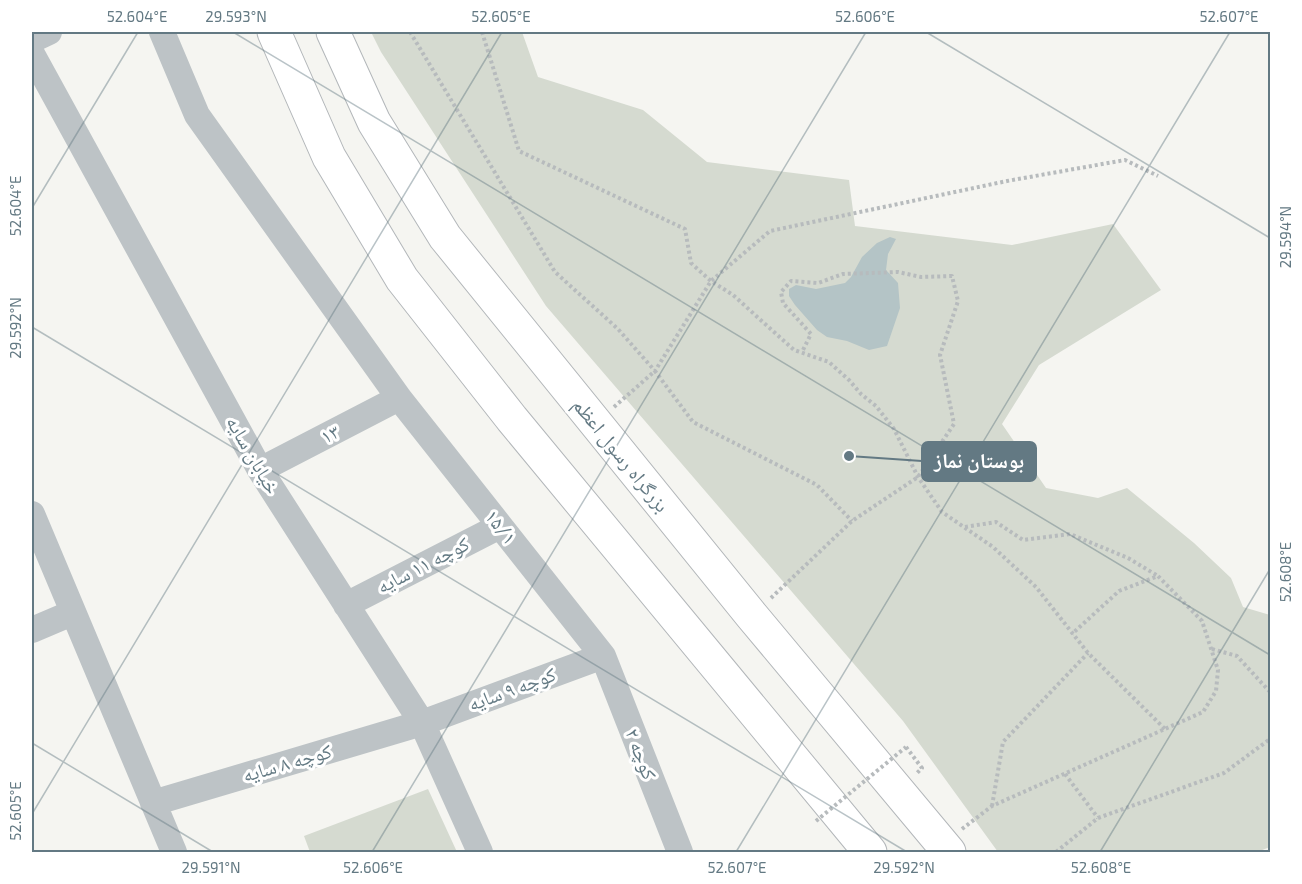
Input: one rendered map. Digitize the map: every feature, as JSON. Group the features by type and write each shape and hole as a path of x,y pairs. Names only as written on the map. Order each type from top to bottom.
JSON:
{"highway":[{"path":"274,32 329,157 402,279 512,420 870,852"},
{"name":"بزرگراه رسول اعظم","path":"333,32 374,122 445,237 752,616 946,848"}],"street":[{"path":"32,40 49,32"},
{"name":"۱۵/۱","path":"162,32 197,115 399,398 603,656"},
{"name":"خیابان سایه","path":"32,54 260,470 422,723 480,852"},
{"name":"۱۳","path":"260,470 399,398"},
{"path":"32,514 174,852"},
{"name":"کوچه ۱۱ سایه","path":"346,604 500,526"},
{"path":"32,630 72,613"},
{"name":"کوچه ۹ سایه","path":"422,723 603,656"},
{"name":"کوچه ۲","path":"603,656 680,852"},
{"name":"کوچه ۸ سایه","path":"153,803 422,723"}],"path":[{"path":"410,32 555,272 618,329 655,371 693,422 817,485 852,520"},
{"path":"482,32 519,151 685,230 692,263 711,281 733,295 794,350 829,362 876,406 894,429 918,477 942,512 993,547 1036,587 1088,653 1166,730"},
{"path":"595,423 655,371 711,281 770,231 1007,181 1125,160 1158,176"},
{"path":"752,616 852,520 918,477 954,424 940,355 958,301 952,276 921,277 897,272 843,274 818,283 791,282 781,292 783,303 811,334 802,352"},
{"path":"946,848 992,806 1203,712 1216,691 1218,670 1202,621 1158,576 1128,558 1070,534 1023,540 996,522 965,528"},
{"path":"1072,634 1119,591 1158,576"},
{"path":"1211,649 1237,656 1270,692"},
{"path":"992,806 1003,742 1088,653"},
{"path":"1056,852 1098,818 1224,773 1270,739"},
{"path":"816,821 906,747 922,768"},
{"path":"1065,774 1098,818"}],"shaded area":[{"path":"371,32 522,32 538,77 643,110 707,162 849,180 855,226 1012,245 1113,224 1161,290 1039,365 1002,424 1046,488 1098,498 1127,488 1194,543 1231,578 1243,607 1270,615 1270,847 1257,852 998,852 903,721 546,306 381,52"},
{"path":"890,237 896,239 888,254 886,270 898,283 900,308 887,346 869,350 847,341 827,337 817,330 795,305 789,296 789,289 796,285 816,289 845,283 862,257 877,243"},
{"path":"428,789 457,852 310,852 304,836"}],"place":[{"name":"بوستان نماز","path":"849,456"}]}
